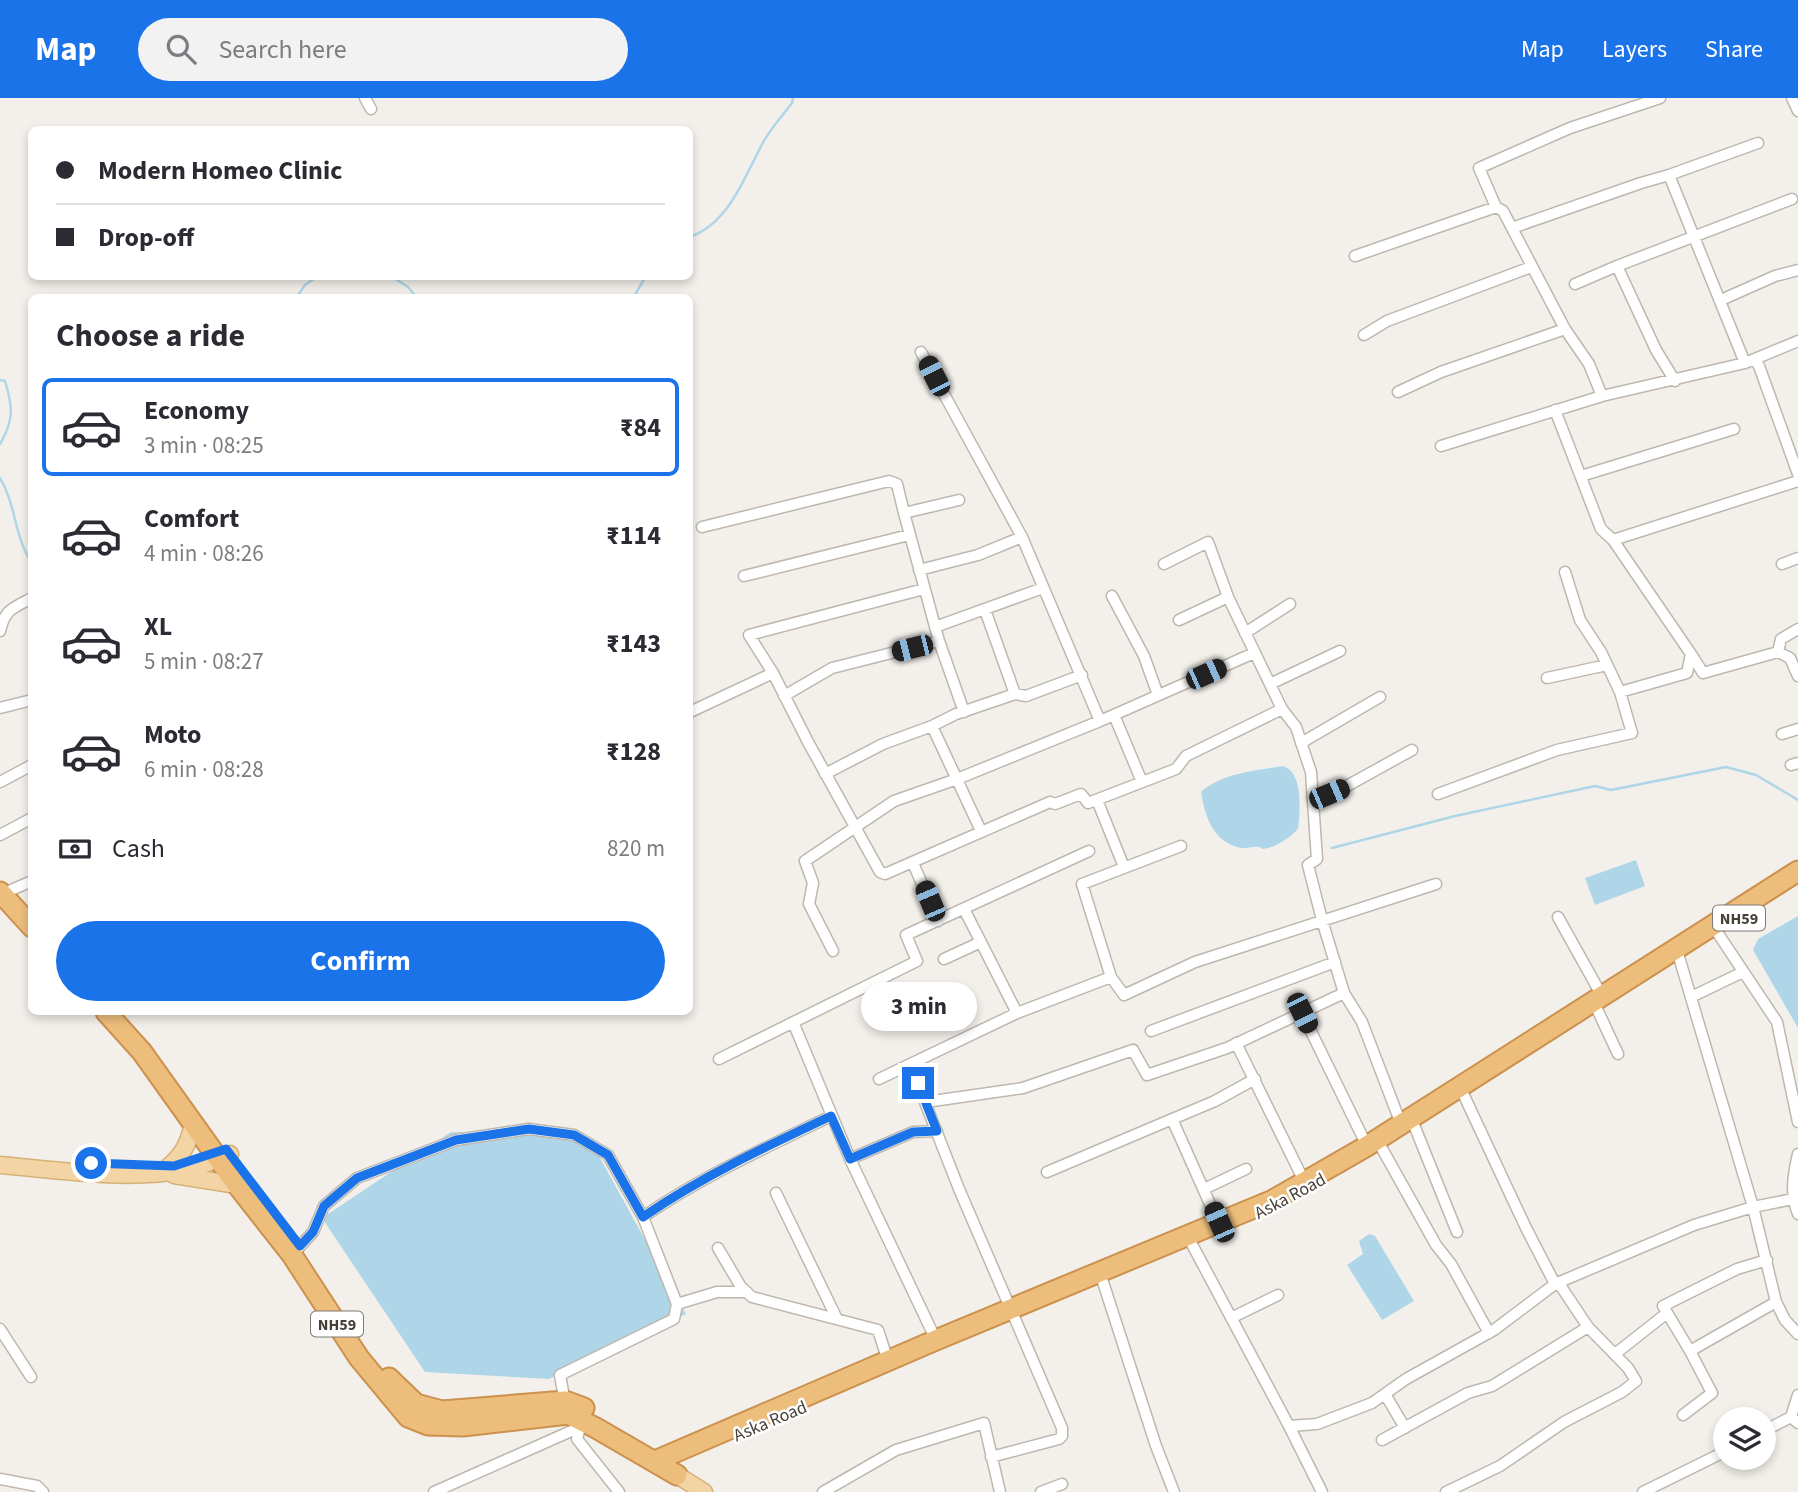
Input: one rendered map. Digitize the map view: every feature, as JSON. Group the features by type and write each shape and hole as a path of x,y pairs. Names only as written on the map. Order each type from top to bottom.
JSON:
{"highway":[{"name":"NH59","path":"1678,953 1798,871"},
{"name":"Aska Road","path":"667,1465 1014,1313 1102,1279 1189,1239 1280,1204 1798,880"},
{"path":"2,889 28,912"},
{"path":"2,889 28,922"},
{"name":"NH59","path":"109,1015 142,1052 193,1123 222,1154 237,1185 296,1251"},
{"name":"NH59","path":"119,1015 389,1378 416,1404 442,1411 457,1411 532,1402 576,1417 578,1405 667,1465 936,1340 1014,1313 1189,1239 1219,1222 1273,1200 1373,1146"},
{"path":"576,1417 667,1465"}],"main road":[{"path":"167,1170 186,1147 193,1123"},
{"path":"0,1164 93,1173 186,1170 222,1154"},
{"path":"0,1156 167,1170 186,1178 237,1185"},
{"path":"667,1465 704,1492"}],"street":[{"path":"365,98 371,108"},
{"path":"1602,396 1588,364 1565,329 1503,211 1496,207 1479,168 1570,128 1660,98"},
{"path":"1792,98 1798,111"},
{"path":"1512,228 1758,143"},
{"path":"1669,175 1750,362 1759,366 1798,474"},
{"path":"1575,284 1792,198"},
{"path":"1355,256 1496,207"},
{"path":"1617,266 1656,350 1675,381"},
{"path":"1364,335 1387,321 1531,267"},
{"path":"1721,300 1775,276 1798,270"},
{"path":"1398,392 1441,372 1565,329"},
{"path":"1441,446 1602,396 1750,362 1798,341"},
{"path":"921,352 1022,537 1100,721"},
{"path":"1555,410 1601,528 1613,540 1703,673 1778,652 1790,658 1798,676"},
{"path":"1581,476 1734,429"},
{"path":"702,527 889,481 897,484 939,641 964,712"},
{"path":"1613,540 1798,481"},
{"path":"904,513 959,500"},
{"path":"744,576 909,535"},
{"path":"919,569 978,555 1022,537"},
{"path":"1164,564 1208,542 1228,597 1254,653 1282,709 1296,727 1311,772 1317,859 1308,865 1344,993 1362,1022 1457,1232"},
{"path":"1782,564 1798,558"},
{"path":"1437,794 1558,750 1632,733 1620,692 1580,620 1564,572"},
{"path":"935,627 1042,588"},
{"path":"925,589 750,635 855,828 880,872 885,874 1050,802 1055,804 1081,794 1088,803 1176,769 1186,756 1282,709"},
{"path":"1112,596 1144,656 1158,695"},
{"path":"1179,620 1228,597"},
{"path":"0,631 6,614 16,605 28,600"},
{"path":"1245,633 1290,604"},
{"path":"985,610 1015,694"},
{"path":"1778,652 1781,639 1798,629"},
{"path":"784,696 832,668 939,641"},
{"path":"1270,684 1340,651"},
{"path":"833,951 809,904 813,883 806,861 894,801 957,779 1100,721 1254,653"},
{"path":"1620,692 1687,673 1691,654"},
{"path":"1547,678 1607,665"},
{"path":"693,711 773,673"},
{"path":"825,774 883,744 964,712 1015,694 1026,696 1082,675"},
{"path":"1301,743 1380,697"},
{"path":"0,708 28,701"},
{"path":"1114,715 1142,782"},
{"path":"932,726 981,831"},
{"path":"1782,734 1798,729"},
{"path":"1313,801 1345,787 1412,750"},
{"path":"0,782 28,767"},
{"path":"1097,800 1124,867"},
{"path":"0,835 28,820"},
{"path":"1181,846 1082,884 1111,977 1124,995 1195,962 1436,884"},
{"path":"719,1059 917,961 906,935 1089,850"},
{"path":"913,863 938,921"},
{"path":"2,889 28,882"},
{"path":"964,909 1017,1013"},
{"path":"1558,917 1600,1002 1618,1054"},
{"path":"1717,932 1777,1022 1793,1073 1798,1122"},
{"path":"944,959 981,942"},
{"path":"1678,953 1753,1207 1776,1302 1785,1320 1798,1334"},
{"path":"1151,1031 1335,962"},
{"path":"1691,997 1743,972"},
{"path":"879,1079 1017,1013 1111,977"},
{"path":"926,1102 1023,1088 1133,1051 1147,1075 1236,1043 1344,993"},
{"path":"1302,1013 1373,1146 1451,1264 1489,1333"},
{"path":"793,1023 850,1159 936,1340"},
{"path":"1236,1043 1305,1183"},
{"path":"910,1065 959,1189 1062,1428 1062,1436 1059,1439 991,1457"},
{"path":"1047,1172 1222,1097 1255,1079"},
{"path":"1453,1490 1500,1466 1564,1422 1622,1392 1636,1381 1615,1354 1588,1327 1556,1283 1526,1228 1462,1090"},
{"path":"643,1217 680,1193 831,1116"},
{"path":"1172,1119 1219,1222"},
{"path":"296,1251 313,1232 324,1206 357,1178 456,1140 529,1129 574,1135 608,1155 643,1217 677,1304 674,1319 560,1375 576,1417 577,1439 619,1492"},
{"path":"850,1159 913,1132 937,1131"},
{"path":"1798,1154 1793,1177 1793,1199 1798,1214"},
{"path":"1204,1189 1246,1169"},
{"path":"776,1193 837,1319"},
{"path":"1289,1426 1317,1424 1372,1403 1406,1379 1489,1333 1556,1283 1694,1225 1753,1207 1793,1199"},
{"path":"1189,1239 1322,1492"},
{"path":"718,1248 752,1297 878,1330 888,1361"},
{"path":"1683,1415 1712,1393 1663,1306 1737,1269 1767,1261"},
{"path":"1102,1279 1156,1446 1174,1492"},
{"path":"677,1304 717,1293 747,1292"},
{"path":"1231,1318 1278,1294"},
{"path":"1690,1351 1776,1302"},
{"path":"1615,1354 1667,1313"},
{"path":"1382,1440 1468,1393 1492,1386 1588,1327"},
{"path":"0,1329 32,1377"},
{"path":"1385,1394 1405,1428"},
{"path":"1776,1427 1794,1420 1798,1395"},
{"path":"434,1492 576,1417"},
{"path":"823,1492 896,1450 984,1423 1000,1492"},
{"path":"1643,1492 1713,1457"},
{"path":"0,1479 37,1486 43,1492"},
{"path":"1041,1492 1062,1484"}],"water":[{"path":"1283,766 1290,770 1298,784 1298,829 1282,842 1263,849 1231,845 1217,834 1208,819 1201,792 1229,777"},
{"path":"1636,860 1645,886 1595,905 1585,878"},
{"path":"1798,916 1798,1028 1753,950 1758,939"},
{"path":"451,1132 589,1138 686,1314 549,1379 425,1372 322,1218"},
{"path":"1369,1234 1375,1236 1414,1301 1382,1320 1347,1265 1363,1254 1359,1241"}],"waterway":[{"path":"693,236 704,230 726,209 765,139 793,98"},
{"path":"299,294 312,280"},
{"path":"397,280 414,294"},
{"path":"635,294 644,280"},
{"path":"0,380 5,381 11,413 8,428 0,444"},
{"path":"0,478 28,556"},
{"path":"1332,848 1455,816 1595,786 1611,790 1726,767 1756,775 1798,800"}],"route":[{"path":"91,1163 174,1166 226,1149 300,1246 313,1232 324,1206 357,1178 456,1140 529,1129 574,1135 608,1155 643,1217 669,1199 831,1116 850,1159 913,1132 937,1131 918,1083"}]}
